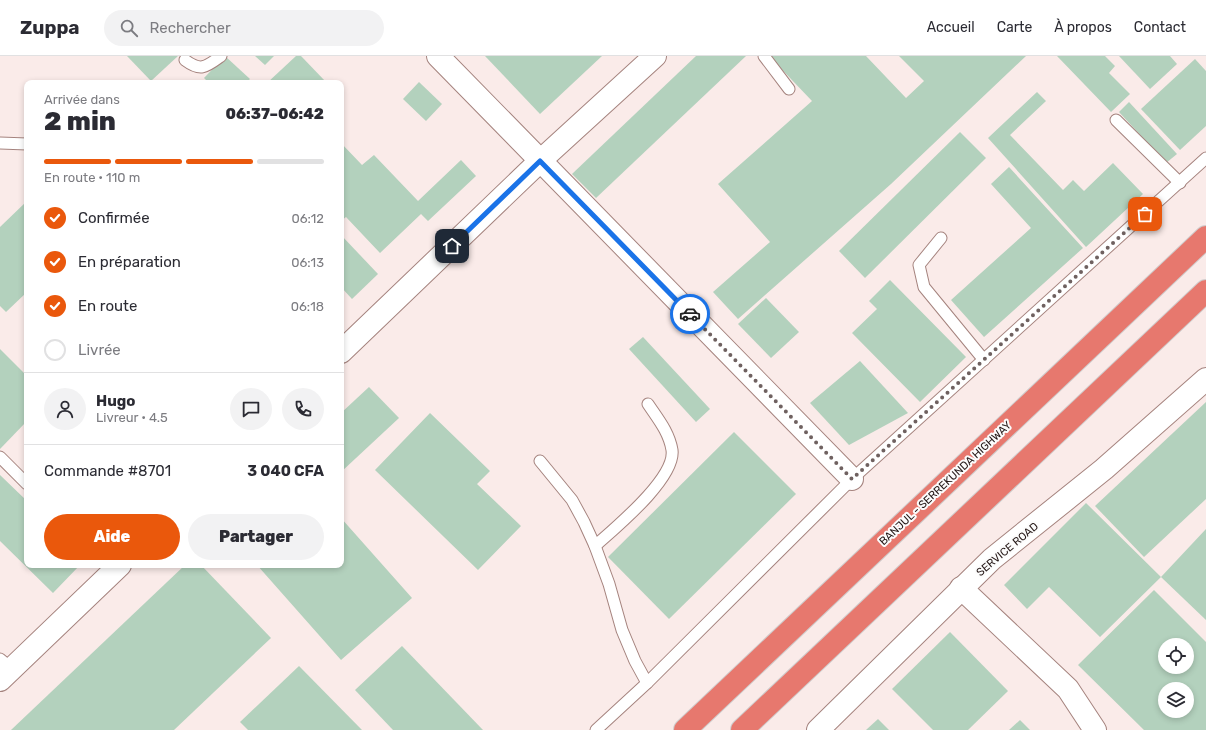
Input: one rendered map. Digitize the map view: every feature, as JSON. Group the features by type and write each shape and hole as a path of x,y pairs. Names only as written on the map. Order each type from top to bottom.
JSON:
{"highway":[{"name":"BANJUL - SERREKUNDA HIGHWAY","path":"685,730 1206,237"},
{"path":"742,730 1206,291"}],"street":[{"path":"438,56 852,479"},
{"path":"344,349 540,161 655,56"},
{"name":"SERVICE ROAD","path":"818,730 992,559 1104,469 1206,380"},
{"path":"4,670 114,568"},
{"path":"961,588 1068,689 1095,730"}],"lane":[{"path":"185,60 194,66 206,67 221,56"},
{"path":"764,56 789,89"},
{"path":"1116,120 1180,183"},
{"path":"0,143 24,144"},
{"path":"596,730 647,683 852,479 1206,158"},
{"path":"941,238 919,266 924,287 984,360"},
{"path":"596,546 640,504 660,482 670,465 672,452 669,438 648,404"},
{"path":"0,457 24,481"},
{"path":"540,461 572,500 596,546 622,630 635,661 647,683"}],"building":[{"path":"127,56 178,56 152,80 150,80"},
{"path":"225,56 250,79 206,80 204,78"},
{"path":"255,56 274,56 265,65"},
{"path":"296,56 301,56 324,80 270,80"},
{"path":"485,56 602,56 540,114"},
{"path":"696,56 746,56 596,198 572,174"},
{"path":"769,56 866,56 906,98 924,81 899,56 1026,56 891,184 738,319 713,292 770,242 718,184 812,101"},
{"path":"1057,56 1105,56 1115,66 1109,73 1130,94 1111,112"},
{"path":"1119,56 1170,56 1177,64 1150,89"},
{"path":"1195,59 1206,71 1206,126 1180,150 1141,109"},
{"path":"419,82 442,104 426,121 403,99"},
{"path":"1037,92 1046,101 1010,135 1063,190 1073,180 1084,191 1113,163 1143,194 1086,247 988,138"},
{"path":"1129,102 1177,154 1166,163 1119,112"},
{"path":"960,132 986,158 865,278 839,251"},
{"path":"344,146 362,165 374,155 418,201 461,160 476,176 428,221 421,214 380,253 346,217 344,219"},
{"path":"1009,167 1083,248 984,337 951,300 1031,228 991,184"},
{"path":"24,204 24,295 6,312 0,306 0,227"},
{"path":"344,238 378,274 352,299 344,290"},
{"path":"890,280 966,357 920,402 852,333 877,309 869,301"},
{"path":"766,298 799,332 771,358 738,324"},
{"path":"643,337 710,409 696,422 629,349"},
{"path":"0,349 24,373 24,424 0,449"},
{"path":"860,361 908,413 849,445 810,403"},
{"path":"369,387 399,418 344,469 344,410"},
{"path":"1206,402 1206,499 1144,557 1095,506"},
{"path":"430,413 490,471 477,484 521,526 478,570 375,470"},
{"path":"734,432 796,494 669,619 608,557"},
{"path":"0,475 24,498 24,565 0,541"},
{"path":"1086,503 1161,577 1100,637 1049,587 1027,609 1004,585"},
{"path":"344,521 412,598 341,660 260,568 344,568"},
{"path":"1206,529 1206,620 1161,577"},
{"path":"28,568 77,568 53,593"},
{"path":"182,568 204,568 271,638 174,730 11,730"},
{"path":"1154,590 1206,642 1206,730 1144,730 1078,665"},
{"path":"950,632 1008,691 968,730 933,730 892,689"},
{"path":"402,646 483,730 393,730 355,690"},
{"path":"299,666 362,730 248,730 240,722"},
{"path":"878,719 889,730 866,730"},
{"path":"1020,720 1030,730 1009,730"}],"way so far":[{"path":"690,314 852,479 1145,214"}],"route":[{"path":"452,246 540,161 690,314"}]}
